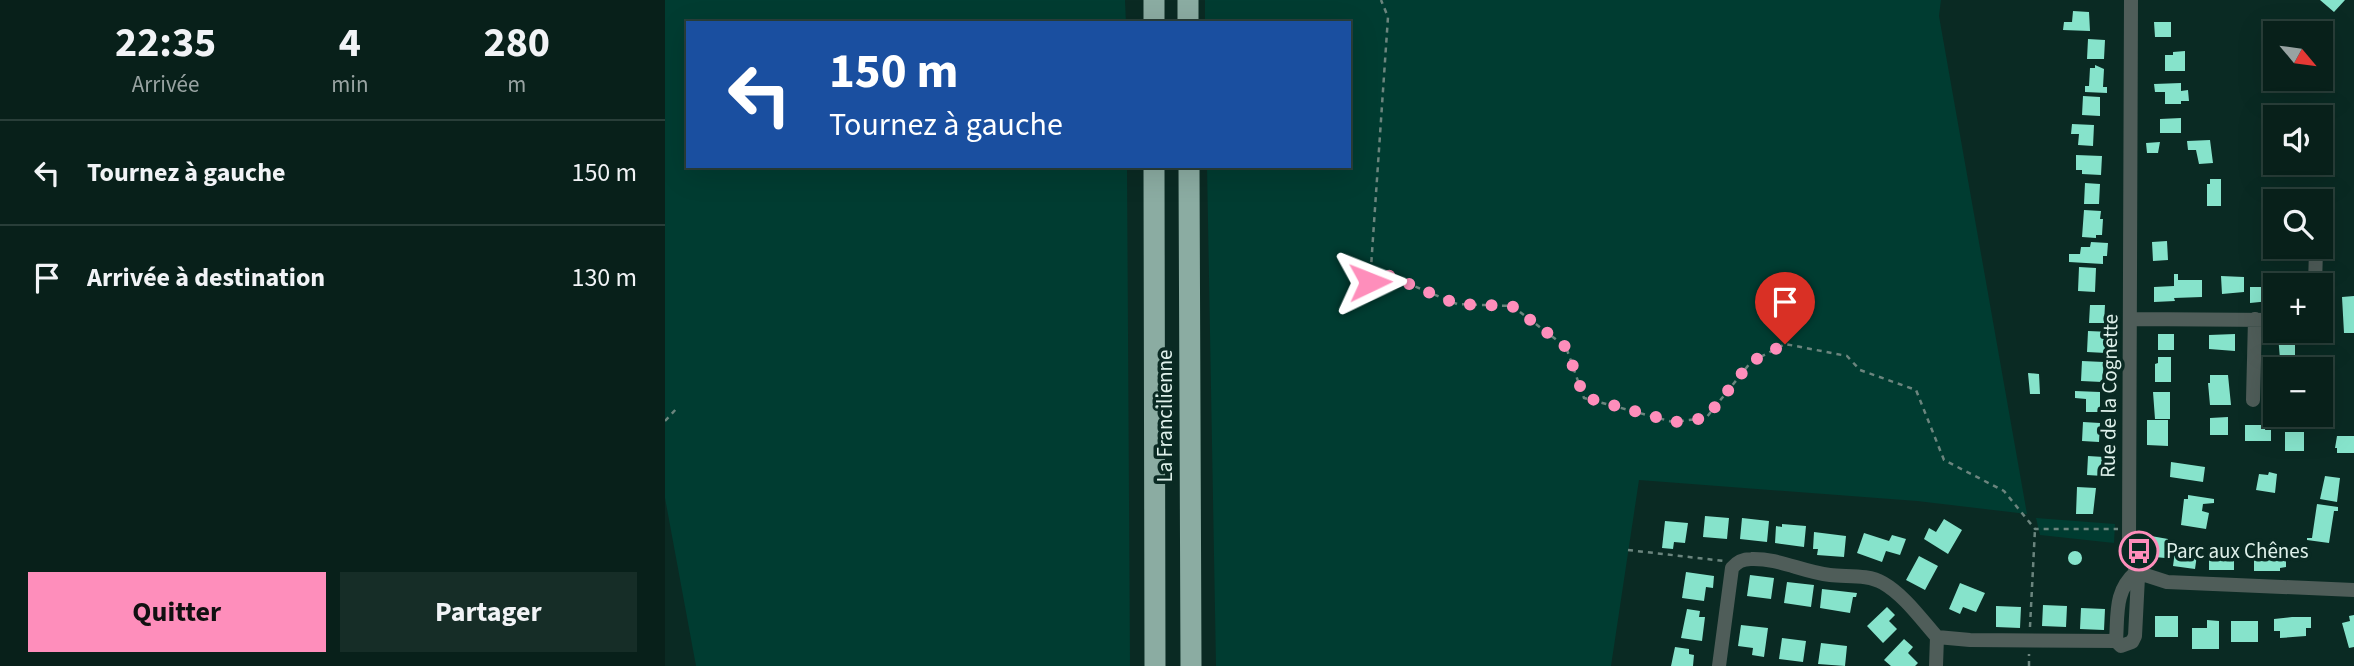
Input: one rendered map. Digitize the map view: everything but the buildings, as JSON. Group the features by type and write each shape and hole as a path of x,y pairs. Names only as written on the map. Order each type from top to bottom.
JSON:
{"highway":[{"path":"1154,0 1154,21"},
{"path":"1188,0 1188,21"},
{"name":"La Francilienne","path":"1154,168 1155,666"},
{"name":"La Francilienne","path":"1189,168 1191,666"}],"street":[{"name":"Rue de la Cognette","path":"2131,0 2129,543 2136,572"},
{"path":"2131,319 2263,319"},
{"path":"2253,400 2255,319"},
{"path":"1719,666 1735,565 1748,558 1781,561 1804,571 1882,582 1897,594 1937,637 1970,640 2116,642 2120,591 2125,581 2136,572 2167,582 2354,590"},
{"path":"1936,666 1937,637"}],"path":[{"path":"1381,0 1388,17 1370,282 1385,274 1457,304 1512,306 1566,347 1584,397 1674,422 1706,418 1751,362 1785,344 1847,356 1860,370 1916,390 1944,460 2004,491 2035,529 2029,666"},
{"path":"665,421 678,407"},
{"path":"2035,529 2129,529"},
{"path":"1628,550 1735,565"}],"green space":[{"path":"665,0 1125,0 1126,21 686,21 686,168 1127,168 1130,666 696,666 665,498"},
{"path":"1205,0 1941,0 1939,16 2027,514 1917,501 1639,480 1611,666 1216,666 1207,168 1351,168 1351,21 1205,21"},
{"path":"2036,518 2115,524 2114,543 2040,535"}],"place":[{"name":"Parc aux Chênes","path":"2139,551"}],"route":[{"path":"1370,282 1385,274 1457,304 1512,306 1566,347 1584,397 1674,422 1706,418 1751,362 1785,344"}]}
